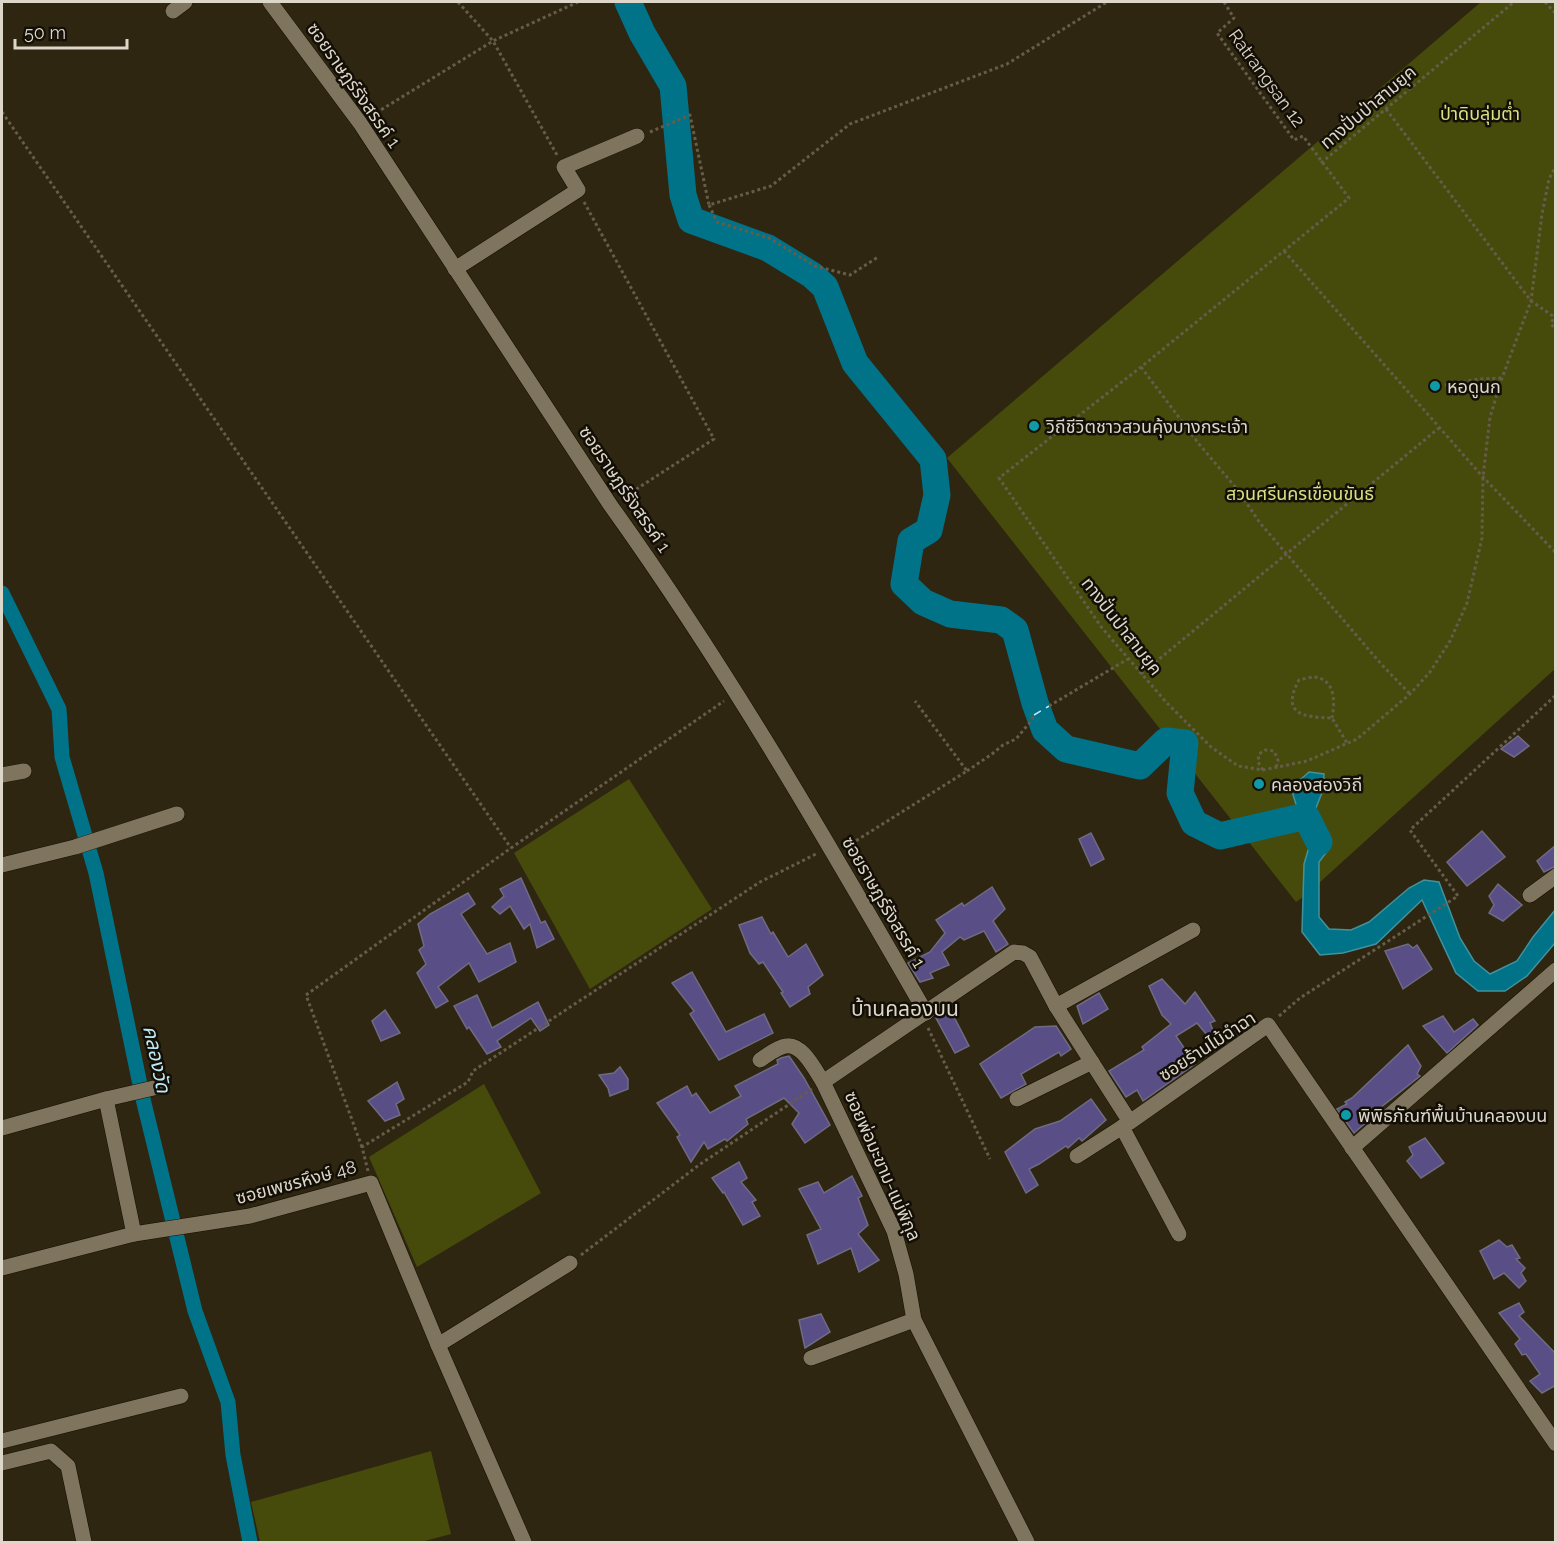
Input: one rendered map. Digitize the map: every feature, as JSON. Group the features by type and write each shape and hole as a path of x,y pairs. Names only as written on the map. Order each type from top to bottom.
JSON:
{"street":[{"path":"173,11 185,2"},
{"name":"ซอยราษฎร์รังสรรค์ 1","path":"270,2 360,123 611,506 648,557 832,850 924,1014"},
{"path":"455,269 578,190 564,166 637,136"},
{"path":"2,775 24,771"},
{"path":"2,865 75,847 177,814"},
{"path":"1530,895 1556,876"},
{"path":"1056,1006 1193,930"},
{"path":"924,1014 1014,952 1023,952 1030,957 1126,1125 1179,1234"},
{"path":"1352,1148 1556,970"},
{"name":"ซอยพ่อมะขาม-แม่พิกุล","path":"924,1014 823,1082 894,1232 906,1274 914,1320 1027,1542"},
{"name":"ซอยร้านไม้ฉำฉา","path":"1077,1156 1126,1125 1268,1025 1556,1444"},
{"path":"760,1060 785,1046 794,1047 803,1054 823,1082"},
{"path":"1017,1099 1092,1062"},
{"path":"2,1128 158,1088"},
{"path":"108,1099 134,1234"},
{"name":"ซอยเพชรหึงษ์ 48","path":"2,1268 134,1234 250,1216 371,1183 438,1345 524,1542"},
{"path":"438,1345 570,1263"},
{"path":"811,1358 914,1320"},
{"path":"2,1441 181,1396"},
{"path":"2,1463 51,1451 68,1466 84,1542"}],"path":[{"path":"459,2 493,41 564,166"},
{"path":"360,123 493,41 578,2"},
{"path":"709,205 771,186 850,124 1007,64 1107,2"},
{"name":"Ratrangsan 12","path":"1224,2 1234,18 1217,33 1294,140 1303,136 1322,163"},
{"name":"ทางปั่นป่าสามยุค","path":"1514,2 1322,163 1349,198 1142,367 999,478 1102,628 1166,702 1210,747 1238,765 1263,770 1276,768 1307,761 1358,739 1410,694 1430,672 1450,641 1467,603 1482,538 1483,477 1490,417 1531,301 1542,214 1549,179 1556,166"},
{"path":"1545,2 1556,14"},
{"path":"1386,109 1531,301 1554,315 1551,323 1552,329 1556,332"},
{"path":"2,112 511,848"},
{"path":"637,136 690,115 709,205 717,222 769,238 815,266 850,275 878,257"},
{"path":"578,190 714,439 611,506"},
{"path":"1284,251 1483,477 1556,553"},
{"path":"1142,367 1199,444 1238,489 1260,523 1382,665 1410,694"},
{"path":"1439,386 1478,379 1502,378"},
{"path":"1141,674 1440,428"},
{"path":"1049,706 1128,659"},
{"path":"1332,718 1306,717 1296,711 1292,703 1293,691 1299,680 1314,677 1323,680 1331,689 1335,701 1332,718 1347,743"},
{"path":"371,1183 362,1147 306,995 511,848 735,693"},
{"path":"1268,1025 1300,998 1458,896 1410,830 1556,695"},
{"path":"915,701 967,771"},
{"path":"362,1147 468,1082 473,1071 760,882 832,850 967,771 1003,745 1016,739 1034,715"},
{"path":"1263,770 1258,762 1259,754 1265,750 1274,751 1278,760 1276,768"},
{"path":"924,1014 990,1159"},
{"path":"570,1263 699,1165 823,1082"}],"green space":[{"name":"สวนศรีนครเขื่อนขันธ์","path":"1481,2 1555,2 1555,669 1319,883 1319,862 1329,849 1312,818 1323,790 1324,774 1309,772 1291,788 1309,847 1304,864 1303,897 1296,902 947,458"},
{"path":"629,779 712,909 590,989 514,853"},
{"path":"484,1084 541,1193 417,1267 369,1157"},
{"path":"431,1451 451,1534 421,1542 260,1542 251,1502"}],"water":[{"path":"1309,772 1324,774 1323,790 1312,818 1329,849 1319,862 1319,917 1329,929 1351,930 1369,922 1409,888 1424,880 1439,882 1460,938 1474,961 1490,974 1517,961 1555,910 1555,943 1527,976 1505,991 1478,991 1456,973 1422,900 1376,944 1343,953 1320,955 1302,932 1304,864 1309,847 1291,788"}],"building":[{"path":"1518,736 1529,746 1514,757 1501,749"},
{"path":"1482,831 1505,857 1467,886 1447,862"},
{"path":"1091,833 1104,859 1091,866 1079,839"},
{"path":"1556,845 1556,866 1544,872 1537,861"},
{"path":"521,878 541,923 545,921 554,939 537,948 530,924 524,929 510,906 500,914 492,907 504,896 500,889"},
{"path":"1498,884 1522,905 1503,921 1489,913 1494,905 1489,896"},
{"path":"992,887 1005,909 993,921 1008,944 996,952 984,931 964,940 960,937 942,952 949,965 930,973 933,978 920,982 908,963 930,952 945,933 936,920 962,903 964,906"},
{"path":"468,893 475,904 461,914 487,954 510,943 516,962 479,982 469,963 438,987 448,1001 436,1008 417,973 426,964 419,950 424,946 418,924 430,914"},
{"path":"762,917 788,957 806,944 823,975 808,987 810,994 790,1007 763,962 759,964 750,953 739,925"},
{"path":"1408,944 1413,948 1417,945 1432,969 1403,989 1385,951"},
{"path":"692,972 726,1032 764,1014 773,1033 719,1060 690,1014 694,1011 672,983"},
{"path":"1162,979 1185,1004 1195,992 1215,1021 1210,1023 1219,1044 1216,1046 1197,1023 1176,1036 1195,1064 1143,1101 1137,1090 1126,1097 1109,1071 1144,1050 1142,1047 1171,1024 1162,1015 1149,986"},
{"path":"1099,993 1108,1009 1083,1024 1077,1006"},
{"path":"477,995 492,1028 538,1002 549,1025 540,1031 531,1018 497,1041 501,1047 487,1054 469,1027 467,1029 454,1006"},
{"path":"385,1010 400,1033 381,1041 372,1021"},
{"path":"951,1011 969,1046 955,1053 936,1018"},
{"path":"1443,1016 1454,1032 1473,1019 1478,1025 1447,1053 1423,1026"},
{"path":"1056,1026 1071,1049 1061,1056 1059,1052 1021,1074 1026,1084 1001,1098 980,1064 1035,1027"},
{"path":"1408,1045 1421,1066 1417,1074 1420,1076 1370,1116 1371,1118 1354,1133 1337,1109 1347,1104 1345,1102"},
{"path":"789,1056 830,1125 805,1143 792,1124 799,1113 784,1098 746,1119 748,1124 727,1141 725,1139 708,1149 704,1142 691,1162 677,1137 680,1135 657,1103 687,1086 692,1096 696,1093 710,1113 741,1096 735,1086 778,1064 777,1060"},
{"path":"620,1067 628,1079 628,1089 610,1096 608,1088 599,1075 614,1073"},
{"path":"397,1082 404,1099 396,1104 400,1115 385,1121 368,1101"},
{"path":"1091,1099 1106,1120 1082,1141 1079,1138 1068,1148 1066,1146 1029,1169 1038,1185 1026,1193 1005,1152 1035,1129 1060,1121"},
{"path":"1425,1138 1444,1163 1421,1178 1407,1161 1413,1155 1409,1147"},
{"path":"739,1162 747,1178 741,1182 756,1200 752,1202 760,1216 743,1225 724,1192 712,1178"},
{"path":"852,1176 862,1196 858,1198 868,1225 858,1234 879,1260 859,1272 851,1248 818,1264 807,1235 821,1229 799,1189 818,1182 824,1193"},
{"path":"1499,1240 1507,1247 1512,1245 1520,1258 1516,1259 1525,1268 1521,1273 1526,1281 1519,1288 1504,1273 1494,1279 1480,1251"},
{"path":"1519,1303 1524,1312 1519,1316 1556,1354 1556,1385 1542,1393 1530,1381 1540,1374 1526,1354 1522,1355 1515,1344 1520,1339 1499,1313"},
{"path":"821,1314 830,1332 805,1348 799,1320"}],"waterway":[{"path":"628,2 642,33 673,86 683,195 691,220 768,248 812,275 825,287 855,363 933,459 937,495 929,530 911,541 904,584 923,602 950,614 1001,620 1015,630 1035,703 1045,730 1066,749 1140,766 1166,741 1185,743 1180,793 1194,823 1220,836 1306,816 1319,842"},
{"name":"คลองวัด","path":"2,593 59,709 62,757 96,873 143,1099 195,1311 228,1402 233,1455 250,1542"}],"ferry route":[{"path":"1034,715 1049,706"}],"place":[{"name":"หอดูนก","path":"1435,386"},
{"name":"วิถีชีวิตชาวสวนคุ้งบางกระเจ้า","path":"1034,426"},
{"name":"คลองสองวิถี","path":"1259,784"},
{"name":"พิพิธภัณฑ์พื้นบ้านคลองบน","path":"1346,1115"}],"district":[{"name":"บ้านคลองบน","path":"905,1008"}],"park label":[{"name":"ป่าดิบลุ่มต่ำ","path":"1480,113"}]}
